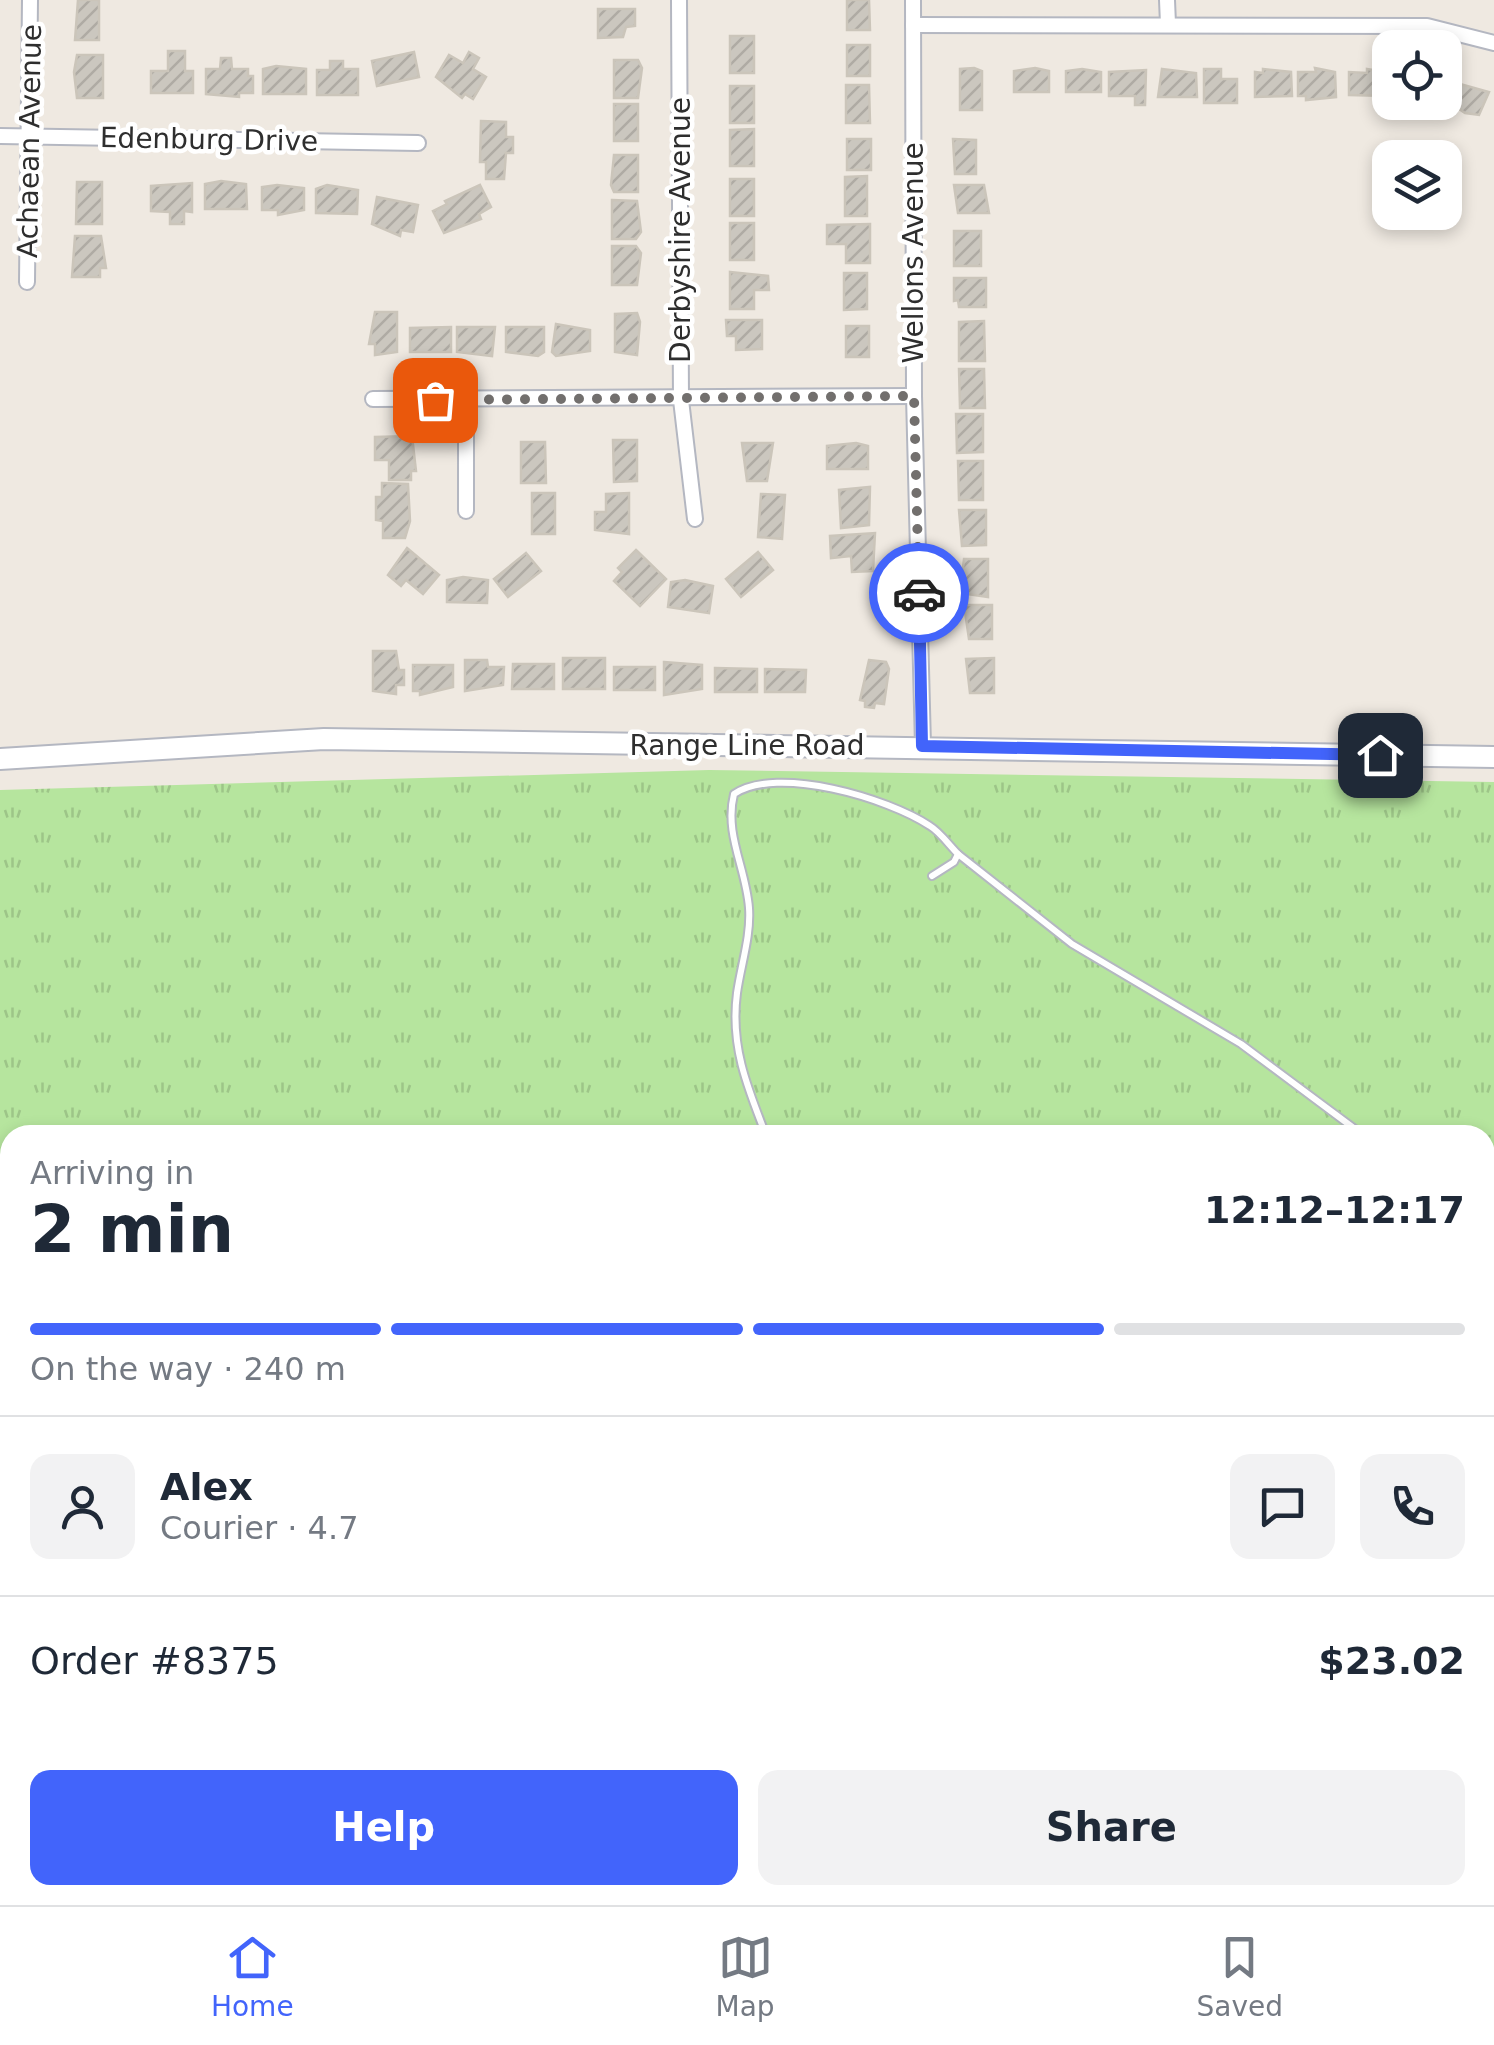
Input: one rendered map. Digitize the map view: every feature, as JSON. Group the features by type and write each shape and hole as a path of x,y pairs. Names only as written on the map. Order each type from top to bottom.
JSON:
{"street":[{"name":"Achaean Avenue","path":"27,282 30,0"},
{"name":"Derbyshire Avenue","path":"680,0 681,400 695,519"},
{"name":"Wellons Avenue","path":"913,0 914,396 922,746"},
{"path":"1167,0 1168,24"},
{"path":"913,25 1427,26 1494,43"},
{"name":"Edenburg Drive","path":"0,136 418,144"},
{"path":"373,399 914,396"},
{"path":"466,400 466,511"},
{"name":"Range Line Road","path":"0,759 324,739 1494,757"}],"lane":[{"path":"762,1125 740,1069 734,1021 749,909 730,826 734,794 748,784 766,781 837,790 931,826 958,854 1072,944 1241,1044 1350,1125"},
{"path":"932,876 954,862 958,854"}],"green space":[{"path":"709,770 1494,782 1494,1125 0,1125 0,790"}],"building":[{"path":"78,0 99,0 99,40 75,40"},
{"path":"847,0 869,0 870,30 847,30"},
{"path":"598,9 635,9 635,26 626,27 623,37 598,38"},
{"path":"730,36 754,36 754,73 730,73"},
{"path":"847,45 870,45 870,76 847,76"},
{"path":"168,51 185,51 185,71 193,71 193,93 151,93 151,71 168,71"},
{"path":"414,52 419,77 377,86 372,61"},
{"path":"469,52 479,58 473,69 486,77 473,99 465,94 462,98 436,77 449,55 463,63"},
{"path":"77,55 103,55 103,98 77,98"},
{"path":"221,58 231,58 232,69 248,69 248,76 253,76 253,93 239,93 239,97 206,94 206,69 220,69"},
{"path":"614,60 638,60 642,68 638,98 614,98"},
{"path":"330,61 343,61 343,69 358,69 358,95 317,95 317,70 330,70"},
{"path":"1315,68 1335,72 1336,97 1306,100 1306,96 1298,96 1298,72 1316,72"},
{"path":"263,69 306,69 306,94 263,94"},
{"path":"960,69 982,71 982,110 960,110"},
{"path":"1162,69 1196,73 1197,97 1158,97"},
{"path":"1204,69 1221,69 1221,79 1237,79 1237,103 1204,103"},
{"path":"1263,69 1291,72 1292,96 1255,97 1255,72 1263,73"},
{"path":"1367,69 1372,70 1372,96 1349,95 1349,72 1367,73"},
{"path":"1146,70 1145,105 1135,105 1135,96 1109,96 1109,72"},
{"path":"1014,71 1049,71 1049,92 1014,92"},
{"path":"1066,71 1101,72 1101,92 1066,92"},
{"path":"846,85 869,85 870,123 846,123"},
{"path":"1462,85 1489,92 1479,115 1465,113"},
{"path":"730,86 754,86 754,123 730,123"},
{"path":"614,104 638,104 638,141 614,141"},
{"path":"481,121 506,122 506,137 513,137 513,153 506,153 504,179 486,179 486,162 480,162"},
{"path":"754,129 754,166 730,166 730,130"},
{"path":"847,139 871,139 871,170 847,170"},
{"path":"953,139 976,140 976,174 955,174"},
{"path":"614,155 638,155 638,192 614,192"},
{"path":"867,176 867,216 845,216 845,177"},
{"path":"730,179 754,179 754,216 730,216"},
{"path":"77,182 102,182 102,224 76,224"},
{"path":"192,183 192,212 184,211 184,224 170,224 170,212 151,211 151,186"},
{"path":"205,184 246,184 247,209 205,209"},
{"path":"327,185 358,190 357,214 316,213 316,189"},
{"path":"480,185 491,207 479,214 481,219 444,233 433,211"},
{"path":"954,185 984,185 989,213 958,213"},
{"path":"262,187 304,188 304,210 278,215 278,210 262,210"},
{"path":"377,197 418,205 413,232 401,230 400,236 372,224"},
{"path":"612,200 637,201 641,232 636,239 612,239"},
{"path":"730,223 754,223 754,260 730,260"},
{"path":"870,224 870,263 846,263 846,244 827,244 827,225"},
{"path":"954,231 981,231 981,266 954,266"},
{"path":"75,236 101,236 106,268 100,268 100,277 72,277"},
{"path":"612,246 636,246 641,253 637,285 612,285"},
{"path":"730,272 768,276 769,290 754,290 754,309 730,309"},
{"path":"844,273 867,273 867,309 844,310"},
{"path":"954,278 986,278 986,307 959,307 958,300 954,301"},
{"path":"375,312 397,312 397,352 375,355 375,344 369,344"},
{"path":"637,313 637,355 615,352 615,314"},
{"path":"726,320 762,320 762,349 736,350 736,336 727,336"},
{"path":"984,321 985,361 959,361 959,322"},
{"path":"556,324 590,330 590,351 556,356 552,352"},
{"path":"846,326 869,326 869,357 846,357"},
{"path":"451,327 451,352 410,352 410,328"},
{"path":"457,327 495,327 492,356 457,352"},
{"path":"506,327 544,327 544,352 538,356 506,352"},
{"path":"959,369 984,369 985,408 960,408"},
{"path":"956,414 983,414 983,452 957,453"},
{"path":"412,436 416,471 411,471 411,480 389,480 389,460 375,460 375,437"},
{"path":"613,440 637,440 637,481 614,482"},
{"path":"521,442 545,442 546,483 521,483"},
{"path":"742,443 773,443 767,481 747,481"},
{"path":"827,446 868,446 868,469 827,469"},
{"path":"958,461 983,461 983,500 959,500"},
{"path":"382,483 408,484 410,521 405,538 383,538 383,521 376,520 376,497 382,497"},
{"path":"870,487 869,525 841,528 839,490"},
{"path":"532,493 555,493 555,534 532,534"},
{"path":"629,493 629,534 595,530 595,512 606,512 606,494"},
{"path":"761,494 785,495 782,539 758,537"},
{"path":"959,510 986,510 986,545 962,546"},
{"path":"875,533 873,571 852,572 851,556 831,558 830,536"},
{"path":"407,548 439,575 423,594 406,580 401,586 388,575"},
{"path":"636,550 666,579 640,606 614,581 622,572 618,568"},
{"path":"758,552 773,570 741,597 726,579"},
{"path":"526,553 541,571 508,597 494,579"},
{"path":"964,559 988,559 988,597 960,593"},
{"path":"447,580 488,580 487,603 447,602"},
{"path":"685,580 713,586 709,613 668,607 671,582"},
{"path":"964,605 992,605 992,639 969,639"},
{"path":"373,651 396,651 399,670 404,670 404,685 396,685 396,694 373,691"},
{"path":"563,658 605,658 605,689 563,689"},
{"path":"994,658 994,693 970,693 966,659"},
{"path":"465,660 487,660 488,667 504,667 503,685 465,691"},
{"path":"869,660 886,662 889,669 884,704 875,703 874,708 865,707 865,701 860,700"},
{"path":"664,662 702,665 702,689 664,695"},
{"path":"513,664 554,664 554,689 512,689"},
{"path":"413,665 453,665 453,687 420,695 420,691 413,691"},
{"path":"614,667 655,667 655,690 614,690"},
{"path":"715,668 757,669 757,692 715,692"},
{"path":"765,669 806,670 805,692 765,692"}],"way so far":[{"path":"435,400 914,396 919,593"}],"route":[{"path":"919,593 922,746 1380,755"}]}
